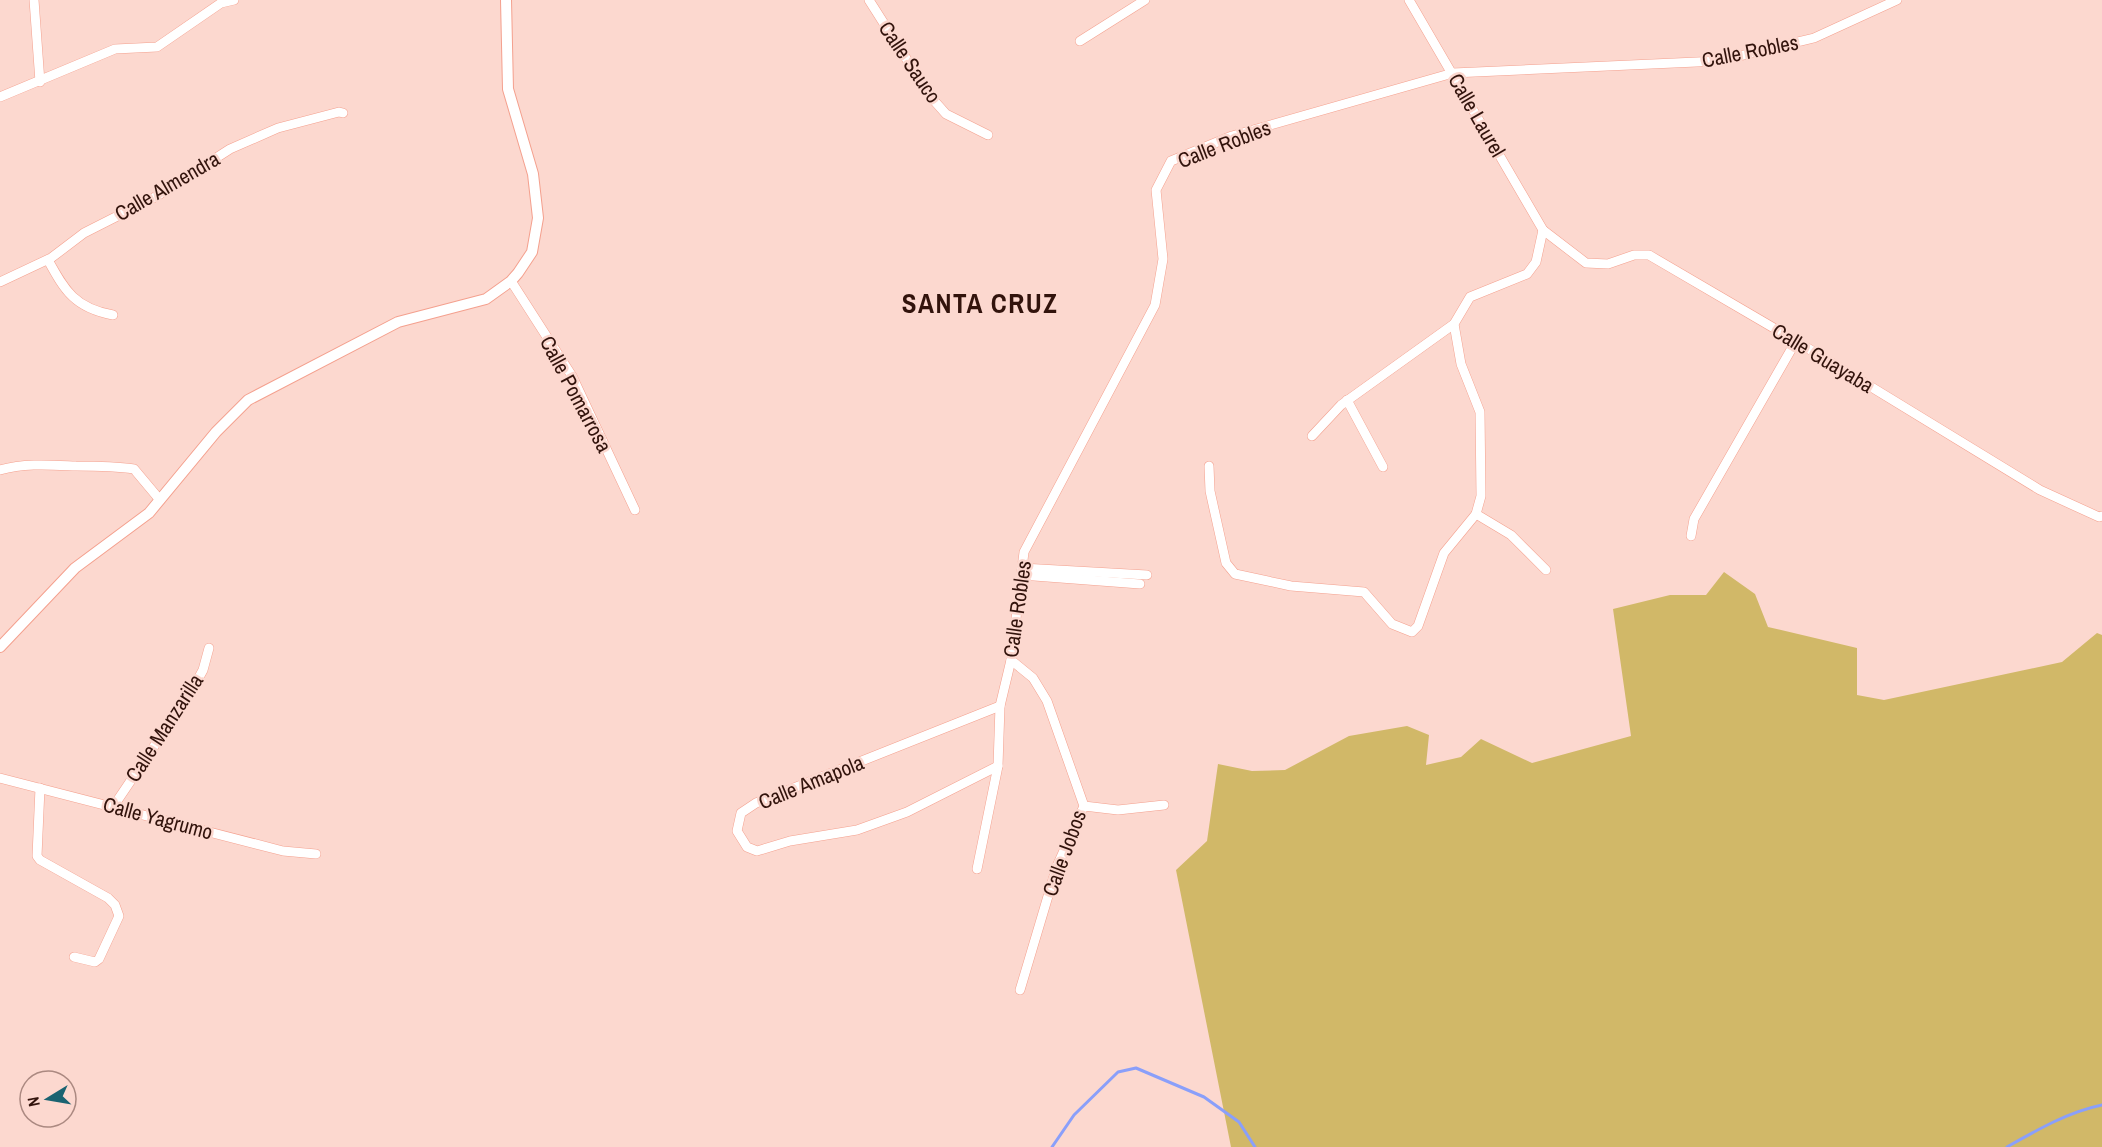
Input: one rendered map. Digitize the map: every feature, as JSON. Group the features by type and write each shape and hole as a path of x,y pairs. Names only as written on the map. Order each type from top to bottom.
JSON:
{"street":[{"path":"34,0 40,82"},
{"path":"0,97 115,50 157,47 221,3 234,0"},
{"path":"0,647 75,568 149,513 216,432 238,408 258,393 398,322 486,299 511,281 532,252 538,218 533,174 508,89 506,0"},
{"name":"Calle Sauco","path":"868,0 930,96 946,114 988,135"},
{"path":"1080,41 1145,0"},
{"name":"Calle Laurel","path":"1409,0 1543,230"},
{"name":"Calle Robles","path":"977,870 998,766 1000,706 1011,660 1024,552 1155,305 1163,259 1156,190 1171,161 1233,136 1453,73 1719,61 1814,38 1897,0"},
{"name":"Calle Almendra","path":"0,282 48,260 84,233 157,196 230,149 278,128 339,112 343,113"},
{"path":"1312,436 1347,400 1454,324 1470,297 1527,274 1536,262 1543,230"},
{"name":"Calle Guayaba","path":"1543,230 1586,263 1608,264 1635,255 1649,255 1796,341 2040,490 2098,517 2102,516"},
{"path":"48,260 60,283 77,302 95,312 113,315"},
{"name":"Calle Pomarrosa","path":"511,281 572,376 635,510"},
{"path":"1209,466 1209,490 1226,562 1235,574 1291,586 1364,592 1392,624 1412,632 1418,626 1444,552 1476,514 1481,496 1480,412 1461,364 1454,324"},
{"path":"1691,536 1694,519 1796,341"},
{"path":"1347,400 1383,467"},
{"path":"0,470 16,466 50,464 104,465 134,469 160,500"},
{"path":"1476,514 1512,535 1545,570"},
{"path":"1021,572 1147,575"},
{"path":"1021,572 1140,584"},
{"name":"Calle Manzarilla","path":"113,807 192,690 203,670 209,648"},
{"name":"Calle Jobos","path":"1011,660 1034,678 1047,701 1084,806 1057,866 1020,990"},
{"name":"Calle Amapola","path":"998,766 907,812 857,830 790,841 757,851 747,847 736,831 741,813 756,803 1000,706"},
{"name":"Calle Yagrumo","path":"0,778 283,851 316,854"},
{"path":"40,788 37,856 40,860 108,898 118,910 119,916 99,959 95,962 74,957"},
{"path":"1084,806 1118,810 1164,805"}],"shaded area":[{"path":"1724,572 1755,594 1768,627 1857,648 1857,695 1884,700 2062,662 2097,633 2102,635 2102,1147 1231,1147 1176,870 1207,841 1218,764 1252,771 1285,770 1349,736 1407,726 1429,735 1426,765 1461,757 1481,739 1532,763 1631,736 1613,609 1670,595 1706,595"}],"waterway":[{"path":"1052,1147 1074,1115 1118,1072 1136,1068 1204,1097 1239,1122 1255,1147"},
{"path":"2007,1147 2065,1117 2102,1105"}],"district":[{"name":"SANTA CRUZ","path":"980,303"}]}
